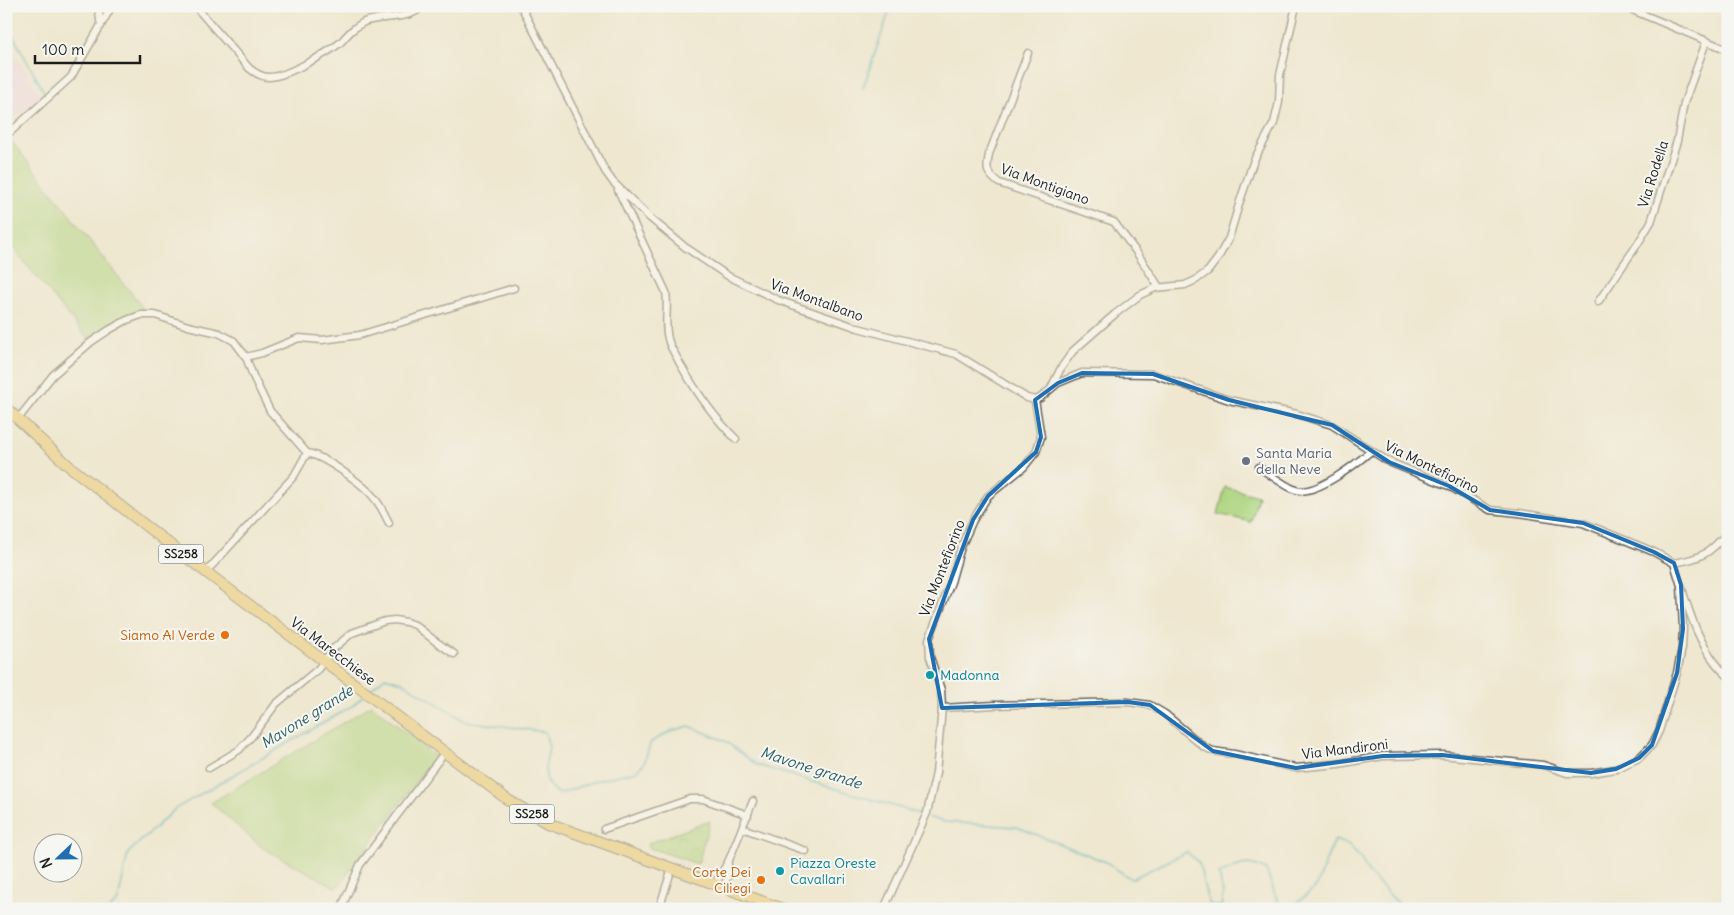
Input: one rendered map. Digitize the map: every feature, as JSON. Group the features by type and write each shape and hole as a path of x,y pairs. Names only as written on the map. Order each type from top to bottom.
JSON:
{"main road":[{"name":"Via Marecchiese","path":"6,408 69,466 508,800 548,823 783,909"}],"street":[{"path":"98,6 100,26"},
{"path":"6,136 71,77 112,6"},
{"path":"194,6 249,68 256,74 267,77 278,76 319,57 364,22 414,13 423,6"},
{"name":"Via Montalbano","path":"521,6 605,172 650,218 685,247 728,276 752,289 858,328 956,354 1027,398 1035,400"},
{"path":"1050,389 1073,350 1140,294 1159,287 1185,285 1196,280 1208,271 1218,258 1229,238 1254,160 1274,123 1280,75 1296,6"},
{"path":"1623,6 1728,50"},
{"name":"Via Rodella","path":"1598,302 1637,245 1650,222 1676,141 1684,103 1706,42"},
{"name":"Via Montigiano","path":"1028,53 989,154 986,167 990,176 1000,183 1114,222 1159,287"},
{"name":"Via Montalbano","path":"613,182 626,205 666,292 668,341 702,400 736,439"},
{"path":"246,357 262,353 299,338 322,340 360,335 514,288"},
{"path":"18,419 53,375 77,354 109,330 141,315 155,315 188,326 219,333 234,340 246,357 270,411 307,453 314,454 336,466 375,498 389,523"},
{"name":"Via Montefiorino","path":"884,909 927,813 936,773 942,708 941,690 930,657 929,639 951,582 961,546 973,520 988,496 1024,466 1036,452 1041,438 1035,400 1058,383 1082,373 1153,374 1229,400 1297,414 1332,425 1389,462 1449,486 1490,510 1583,523 1654,552 1674,563"},
{"name":"Via Montefiorino","path":"1259,467 1295,490 1304,490 1336,477 1351,468 1371,451"},
{"path":"206,572 294,476 307,453"},
{"path":"1728,532 1716,546 1702,556 1674,563 1702,641 1715,662 1728,676"},
{"name":"Via Mandironi","path":"942,708 1128,702 1150,705 1165,714 1204,747 1213,751 1296,768 1338,764 1383,756 1442,755 1543,765 1567,773 1591,774 1616,769 1639,758 1652,745 1659,731 1677,673 1682,648 1684,629 1681,585"},
{"path":"209,768 239,750 276,704 318,669 341,641 352,634 384,621 395,620 415,625 454,654"},
{"path":"1684,629 1686,626 1693,625 1696,627"},
{"path":"341,909 360,865 444,752"},
{"path":"604,829 690,798 702,799 748,815"},
{"path":"720,885 753,801"},
{"path":"742,828 806,851"},
{"path":"659,909 672,868"}],"highlighted area":[{"path":"1082,373 1153,374 1229,400 1332,425 1389,462 1449,486 1490,510 1583,523 1654,552 1674,563 1681,585 1683,629 1677,673 1652,745 1639,758 1616,769 1591,773 1442,755 1383,756 1296,768 1213,751 1150,705 1128,702 942,708 929,639 973,520 988,496 1036,452 1041,437 1035,400 1058,383"}],"shaded area":[{"path":"6,39 41,96 6,124"}],"green space":[{"path":"9,138 143,308 88,339 6,240 6,140"},
{"path":"1225,487 1258,496 1251,522 1218,514"},
{"path":"372,705 435,756 337,888 264,849 211,803"},
{"path":"710,821 698,864 647,847 649,843"}],"waterway":[{"path":"863,88 891,6"},
{"path":"6,23 44,92"},
{"name":"Mavone grande","path":"369,691 385,677 402,682 465,721 545,732 549,747 545,768 547,783 559,794 595,781 637,771 644,763 651,742 671,731 689,726 725,741 757,765 923,815"},
{"name":"Mavone grande","path":"109,909 118,901 128,853 175,809 352,706 364,695"},
{"name":"Mavone grande","path":"928,817 945,822 1017,827 1106,862 1131,879 1187,852 1199,863 1210,905 1221,907 1223,894 1219,874 1238,866 1253,865 1266,870 1278,902 1284,909"},
{"name":"Mavone grande","path":"1290,909 1317,886 1335,840 1349,845 1361,859 1369,874 1404,909"}],"place":[{"name":"Santa Maria della Neve","path":"1246,461"},
{"name":"Siamo Al Verde","path":"225,635"},
{"name":"Madonna","path":"930,675"},
{"name":"Piazza Oreste Cavallari","path":"780,871"},
{"name":"Corte Dei Ciliegi","path":"761,880"}]}
